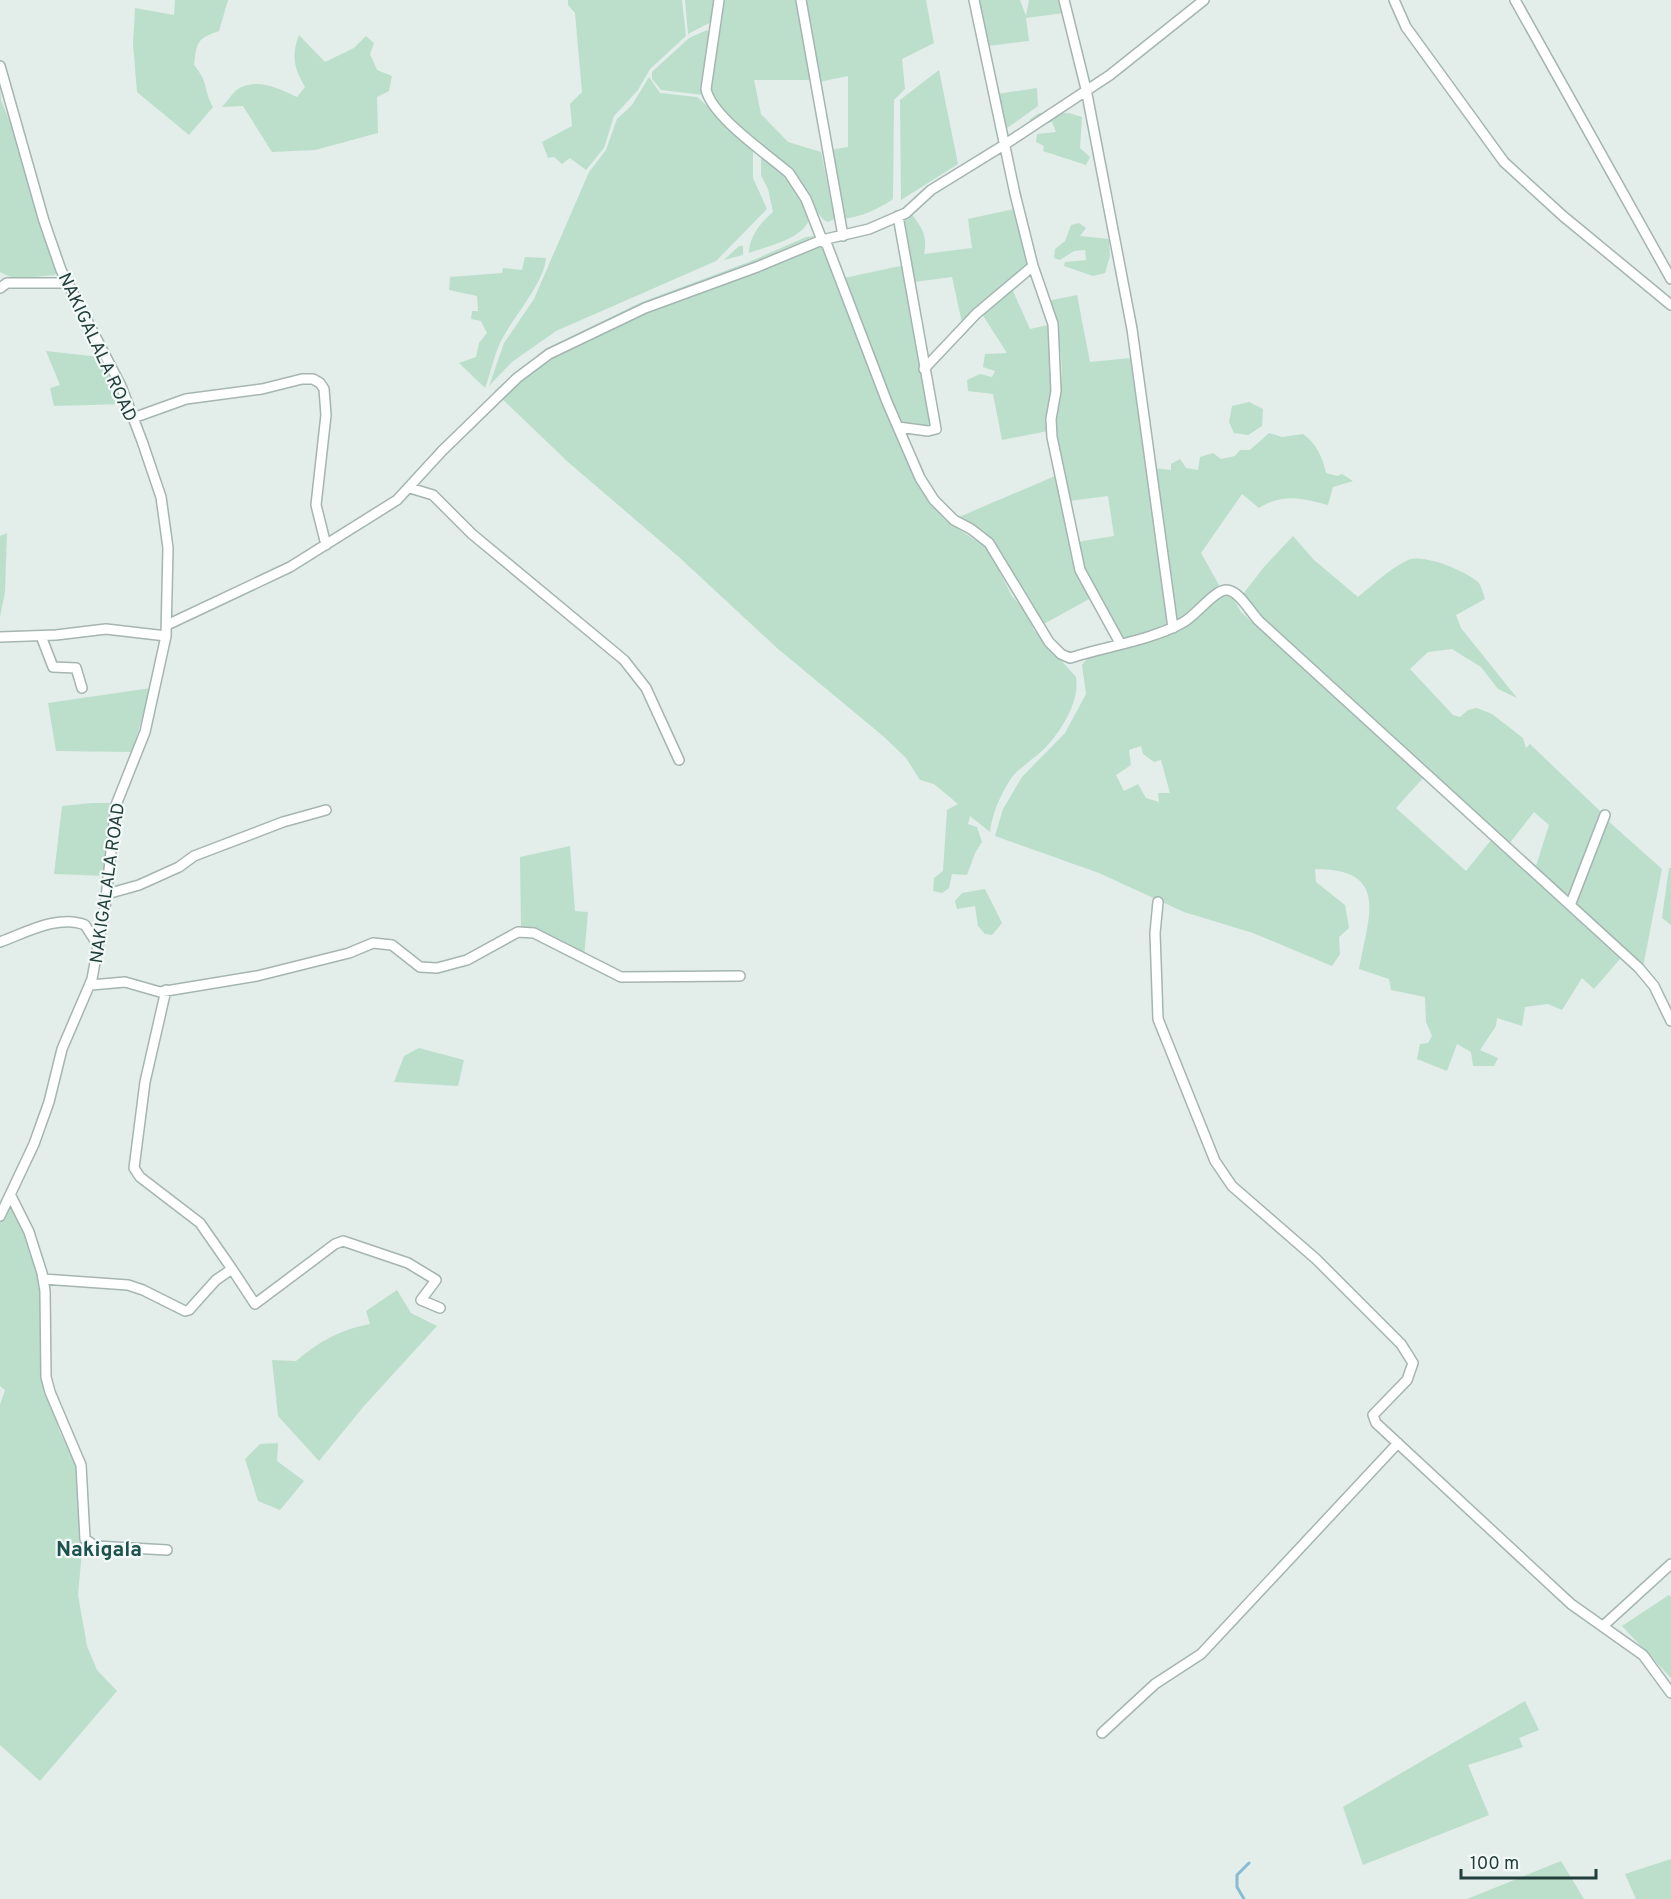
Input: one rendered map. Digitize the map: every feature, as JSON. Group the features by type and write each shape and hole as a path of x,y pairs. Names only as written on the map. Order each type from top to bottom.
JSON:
{"street":[{"path":"719,0 706,89 708,98 723,117 789,173 806,199 822,240 827,245 920,478 934,500 954,520 988,543 1049,642 1060,654 1070,658 1173,628 1195,616 1217,593 1227,590 1238,595 1247,610 1384,733 1454,801 1559,896 1571,903 1646,975 1671,1021"},
{"path":"801,0 843,236"},
{"path":"974,0 1004,145 1034,266 1053,324 1056,390 1051,419 1052,437 1075,550 1080,570 1120,643"},
{"path":"1064,0 1086,89 1132,329 1173,628"},
{"path":"167,625 265,580 383,510 410,488 442,451 503,391 549,354 645,308 757,267 822,240 869,229 906,213 931,189 1004,145 1143,51 1204,0"},
{"path":"1394,0 1406,27 1504,162 1572,224 1671,305"},
{"path":"1515,0 1671,279"},
{"name":"NAKIGALALA ROAD","path":"0,66 44,221 66,283 121,386 133,418 163,507 168,548 166,636 141,742 116,805 107,894 91,985 62,1049 45,1115 11,1196 0,1216"},
{"path":"898,216 936,429 928,431 898,427"},
{"path":"924,369 984,307 1034,266"},
{"path":"2,282 66,283"},
{"path":"133,418 186,399 262,389 302,379 313,379 320,383 324,389 327,415 316,505 326,545"},
{"path":"410,488 433,495 472,534 624,660 646,688 679,760"},
{"path":"0,637 40,636 106,629 166,636"},
{"path":"40,636 50,663 56,668 76,668 82,688"},
{"path":"107,894 140,885 179,867 194,856 283,822 326,810"},
{"path":"1571,903 1605,815"},
{"path":"1158,902 1155,933 1158,1019 1215,1161 1232,1186 1316,1259 1401,1344 1413,1363 1407,1380 1373,1415 1376,1423 1554,1588 1643,1655 1671,1693"},
{"path":"0,942 46,926 74,922 85,925 103,917"},
{"path":"85,925 98,945"},
{"path":"91,985 125,982 152,991 166,990 257,976 349,953 373,943 392,945 420,967 442,968 467,960 521,932 534,933 621,977 740,976"},
{"path":"166,990 145,1082 134,1168 140,1177 200,1222 255,1304 335,1244 343,1241 408,1263 432,1276 436,1280 421,1300 440,1308"},
{"path":"11,1196 29,1232 43,1279 46,1377 81,1466 85,1539 95,1546 167,1550"},
{"path":"43,1279 128,1285 185,1311 189,1310 216,1280 232,1269"},
{"path":"1102,1733 1155,1684 1201,1654 1398,1443"},
{"path":"1603,1626 1671,1564"}],"green space":[{"path":"175,0 228,0 219,31 206,36 197,46 194,65 204,81 213,107 189,135 137,92 133,44 135,8 174,15"},
{"path":"568,0 682,0 686,36 650,69 638,90 614,116 604,148 586,170 570,158 562,164 554,157 548,158 542,142 572,126 570,104 582,92 575,13 568,5"},
{"path":"685,0 715,0 713,21 688,34"},
{"path":"723,0 797,0 811,80 754,80 761,114 788,142 821,152 835,219 828,222 823,219 792,171 732,121 714,98 710,86 710,75 723,11"},
{"path":"805,0 926,0 934,43 902,59 905,89 894,100 893,199 869,212 849,218 843,219 830,150 848,147 848,76 819,82"},
{"path":"979,0 1020,0 1026,16 1029,0 1060,0 1064,13 1026,18 1029,41 988,46"},
{"path":"707,30 710,34 701,88 703,95 661,90 652,79 652,72 689,38"},
{"path":"299,35 325,62 354,48 366,36 374,43 370,54 377,70 392,76 389,91 377,97 378,133 315,150 272,152 243,106 222,107 238,89 253,84 268,86 297,97 305,87 298,74 294,56"},
{"path":"939,70 958,164 901,200 900,100"},
{"path":"649,77 660,93 697,97 753,147 753,178 767,209 716,261 556,331 512,362 489,386 504,343 534,299 589,172 606,150 617,119 632,105"},
{"path":"0,84 1,100 20,147 57,271 55,275 15,279 0,272"},
{"path":"1037,88 1038,106 1003,131 997,94"},
{"path":"1039,113 1069,113 1082,117 1080,148 1090,157 1086,165 1043,151 1044,146 1036,142 1037,134 1056,132 1052,122 1041,125 1029,120"},
{"path":"761,155 793,184 810,216 807,224 794,236 749,253 756,230 773,212 768,189 761,175"},
{"path":"1014,209 1029,261 1028,267 981,304 962,323 952,277 914,282 902,216 911,213 921,228 925,237 924,254 972,248 968,219"},
{"path":"1079,223 1086,228 1080,236 1109,239 1110,256 1105,273 1093,276 1064,266 1065,262 1086,260 1085,250 1074,251 1060,260 1054,258 1055,249 1065,241 1071,225"},
{"path":"815,236 822,244 919,487 945,520 988,549 1012,596 1026,612 1034,630 1076,677 1075,696 1068,715 1045,748 1017,771 1010,780 997,805 990,832 970,816 968,824 977,827 982,842 975,853 967,875 952,874 949,888 942,893 933,891 934,878 943,871 947,810 958,804 934,784 920,780 906,758 883,736 777,648 680,558 568,462 494,391 545,349 642,302 749,262 806,237"},
{"path":"739,246 743,246 743,255 724,260"},
{"path":"525,257 546,258 544,268 534,289 502,339 485,388 459,363 476,357 479,343 487,333 481,321 471,319 472,311 478,311 477,296 449,290 450,277 502,273 503,268 522,270"},
{"path":"905,265 919,367 932,426 900,423 844,278"},
{"path":"1012,289 1030,329 1048,325 1053,390 1048,431 1002,440 993,394 968,391 967,380 980,374 992,377 995,371 983,367 985,354 1007,353 982,314"},
{"path":"1077,295 1090,362 1131,358 1169,626 1122,639 1083,565 1077,542 1114,536 1108,496 1069,501 1056,443 1054,420 1060,396 1062,372 1058,336 1047,301"},
{"path":"46,351 100,357 125,404 54,406 50,388 60,385"},
{"path":"1249,402 1263,409 1262,426 1248,435 1234,433 1229,422 1232,406"},
{"path":"1269,433 1282,437 1303,434 1318,451 1326,473 1337,476 1342,474 1353,481 1333,487 1328,505 1292,498 1276,500 1259,508 1242,494 1201,553 1219,585 1202,606 1175,624 1154,468 1171,470 1171,464 1180,459 1186,468 1198,470 1200,457 1213,453 1221,459 1235,456 1240,450 1250,450"},
{"path":"1055,476 1071,554 1091,598 1042,625 1002,553 984,531 959,517"},
{"path":"7,533 5,592 0,617 0,536"},
{"path":"1293,536 1314,560 1358,597 1394,568 1415,558 1444,564 1478,582 1485,599 1456,615 1461,628 1517,698 1498,689 1481,667 1452,649 1428,652 1410,669 1453,715 1460,717 1468,710 1477,708 1492,714 1523,738 1526,748 1530,744 1600,811 1571,891 1565,896 1561,895 1536,866 1549,825 1534,812 1509,844 1254,612 1243,594"},
{"path":"1224,595 1233,598 1241,612 1424,777 1396,808 1466,871 1492,839 1620,959 1594,989 1582,978 1562,1010 1548,1004 1525,1007 1522,1026 1497,1018 1496,1026 1480,1050 1498,1058 1494,1066 1473,1066 1471,1052 1457,1044 1447,1071 1417,1059 1420,1044 1428,1043 1432,1036 1426,1022 1425,997 1391,990 1389,979 1359,969 1367,931 1369,900 1365,887 1355,877 1339,871 1315,869 1316,882 1345,905 1349,928 1339,937 1340,954 1332,966 1253,933 1184,912 1099,873 995,836 1003,809 1022,777 1065,733 1086,694 1082,665 1088,658 1184,628","holes":["1141,746 1143,754 1154,762 1161,760 1170,793 1158,793 1159,802 1146,798 1138,784 1124,791 1116,775 1131,765 1129,750"]},
{"path":"151,688 132,752 56,751 48,703"},
{"path":"113,803 106,876 54,874 62,806"},
{"path":"1607,820 1662,869 1643,967 1575,902"},
{"path":"570,846 575,911 588,912 584,958 521,929 520,857"},
{"path":"1669,868 1671,868 1671,925 1662,918"},
{"path":"985,889 1002,923 992,935 985,934 978,926 975,906 957,909 955,901 962,893"},
{"path":"419,1048 464,1060 458,1086 394,1082 404,1056"},
{"path":"10,1206 39,1267 45,1382 60,1433 74,1459 78,1460 83,1539 78,1595 87,1646 97,1670 117,1691 40,1781 0,1745 0,1405 5,1390 0,1386 0,1221"},
{"path":"397,1290 411,1313 437,1326 364,1406 319,1461 278,1416 272,1360 296,1361 330,1337 370,1324 366,1311"},
{"path":"278,1443 277,1461 304,1481 280,1510 258,1501 245,1459 260,1444"},
{"path":"1669,1595 1671,1597 1671,1678 1622,1626"},
{"path":"1525,1701 1539,1730 1519,1738 1523,1747 1468,1765 1489,1815 1363,1865 1343,1807"},
{"path":"1671,1859 1671,1899 1636,1899 1625,1874"},
{"path":"1561,1861 1584,1899 1467,1899"}],"waterway":[{"path":"1244,1899 1237,1887 1237,1875 1249,1863"}],"district":[{"name":"Nakigala","path":"99,1549"}]}
